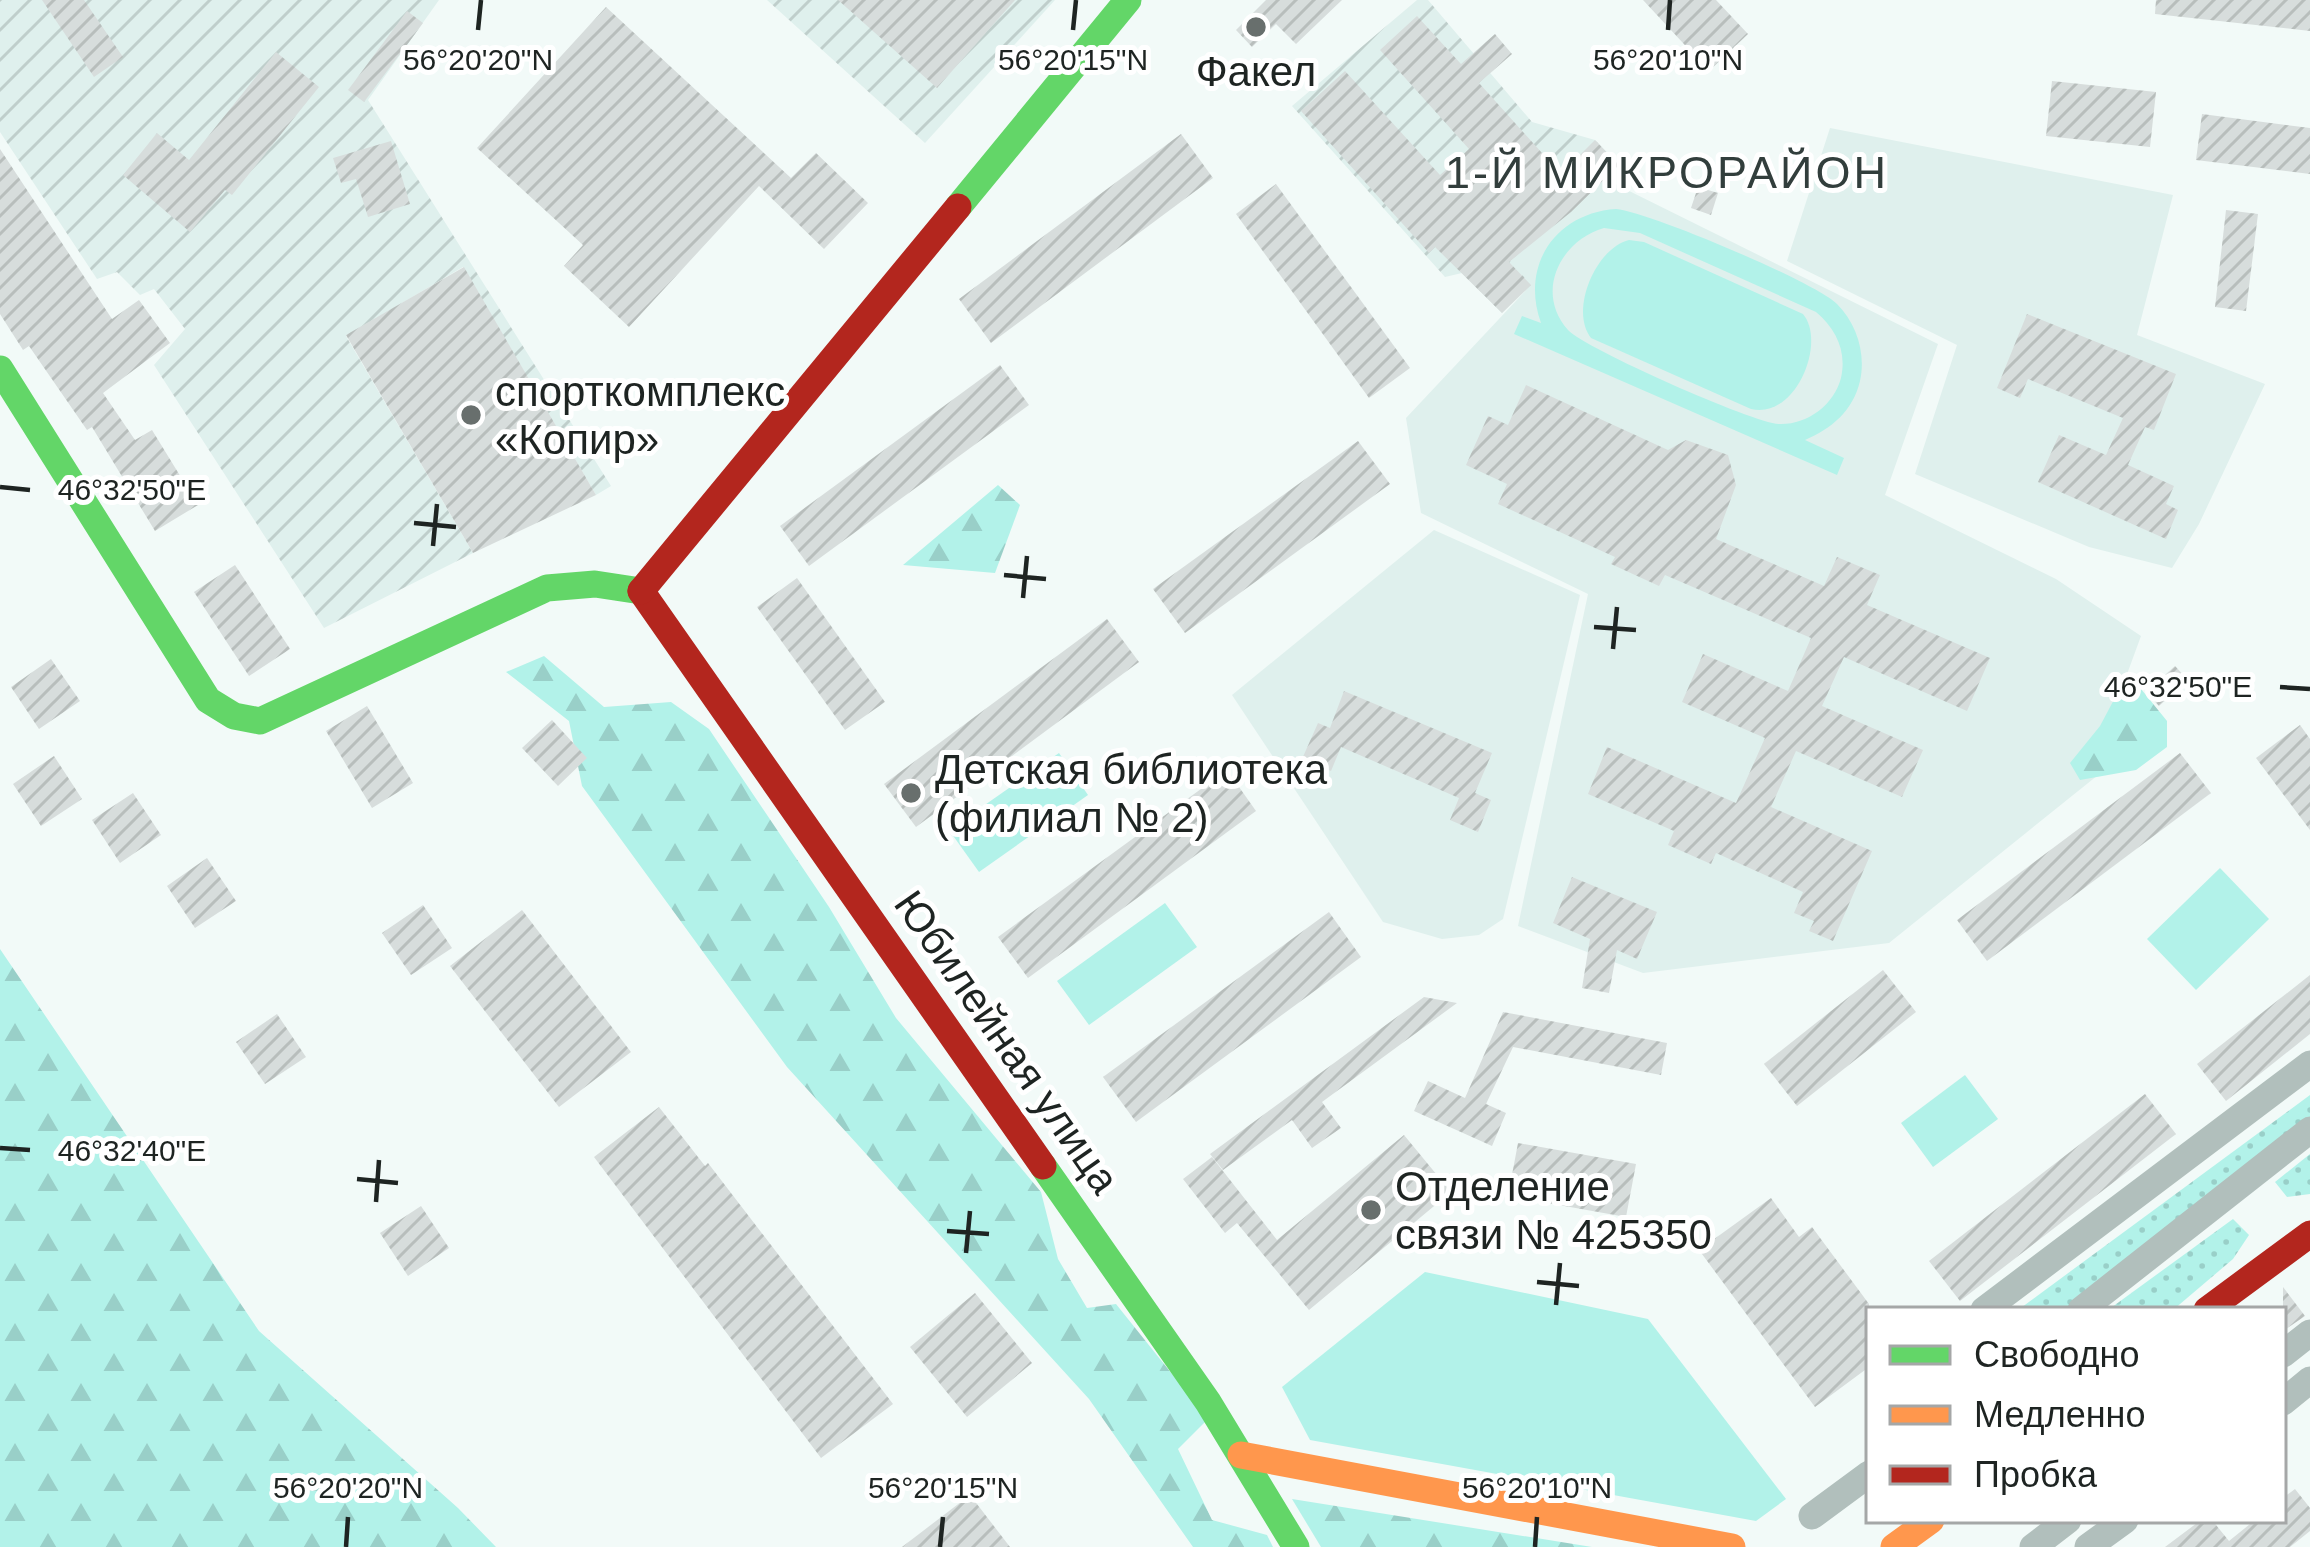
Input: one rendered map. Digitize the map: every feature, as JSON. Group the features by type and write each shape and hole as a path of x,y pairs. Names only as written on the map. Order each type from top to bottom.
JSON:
{"street":[{"path":"0,369 208,700 234,716 260,721 547,587 596,584 640,591 1129,0"},
{"name":"Юбилейная улица","path":"640,591 1196,1383 1296,1547"},
{"path":"1988,1307 2310,1064"},
{"path":"2085,1307 2310,1130"},
{"path":"2211,1307 2310,1234"},
{"path":"2286,1352 2310,1333"},
{"path":"2286,1400 2310,1380"},
{"path":"1241,1455 1732,1547"},
{"path":"1812,1516 1866,1476"},
{"path":"1894,1547 1927,1523"},
{"path":"2088,1547 2121,1523"},
{"path":"2033,1547 2064,1528"}],"shaded area":[{"path":"0,0 439,0 368,100 611,486 596,495 463,267 346,336 473,553 324,628 154,365 185,329 154,289 140,295 117,272 97,279 0,132"},
{"path":"767,0 1055,0 925,143"},
{"path":"1417,0 1428,0 1532,122 1595,140 1619,165 1510,261 1531,285 1502,313 1462,273 1445,277 1292,106"},
{"path":"1830,128 2173,195 2137,335 2265,384 2199,524 2172,568 2089,547 1915,474 1957,345 1787,261"},
{"path":"1605,179 1938,344 1885,495 2056,579 2141,636 2119,696 2123,755 1889,943 1643,973 1518,926 1588,594 1421,513 1406,418 1530,286 1509,262"},
{"path":"1434,530 1580,595 1503,919 1479,935 1442,939 1383,922 1232,695"}],"green space":[{"path":"1616,209 1661,222 1766,265 1837,304 1858,340 1860,381 1840,418 1805,440 1844,458 1837,475 1514,334 1522,316 1541,323 1535,281 1548,246 1576,220","holes":["1604,228 1640,233 1816,312 1834,333 1842,359 1841,378 1826,405 1800,421 1763,420 1636,368 1568,330 1553,300 1557,269 1565,256 1575,244"]},
{"path":"1629,240 1644,242 1803,314 1809,327 1809,360 1793,391 1767,409 1751,409 1591,338 1583,312 1589,282 1606,255"},
{"path":"998,485 1020,505 995,573 903,565"},
{"path":"544,656 604,707 671,702 709,729 829,907 896,1018 1041,1192 1058,1259 1087,1308 1116,1304 1208,1419 1178,1449 1212,1520 1267,1535 1273,1547 1193,1547 1089,1399 787,1067 582,786 569,721 506,672"},
{"path":"2137,684 2167,721 2167,747 2136,770 2080,780 2070,763 2100,726 2118,692"},
{"path":"1059,753 1088,795 979,872 949,830"},
{"path":"2220,868 2269,919 2196,990 2147,939"},
{"path":"1165,903 1197,947 1089,1025 1057,981"},
{"path":"0,949 259,1331 496,1547 0,1547"},
{"path":"1965,1075 1998,1119 1933,1167 1901,1123"},
{"path":"2310,1095 2310,1124 2069,1307 2022,1307"},
{"path":"2310,1154 2310,1194 2287,1197 2275,1182"},
{"path":"2233,1219 2249,1235 2233,1259 2177,1307 2112,1307"},
{"path":"1425,1272 1648,1319 1786,1499 1756,1521 1310,1440 1282,1387"},
{"path":"1292,1499 1592,1547 1321,1547"}],"building":[{"path":"42,0 84,0 123,57 94,77"},
{"path":"838,0 1015,0 937,88"},
{"path":"1266,0 1342,0 1296,44 1276,24 1252,47 1236,30"},
{"path":"1643,0 1716,0 1748,34 1709,71"},
{"path":"2156,0 2310,0 2310,31 2155,14"},
{"path":"606,7 791,178 816,153 868,203 824,249 759,186 629,327 564,266 583,245 477,148"},
{"path":"407,11 423,23 364,102 348,90"},
{"path":"1417,16 1461,64 1495,34 1512,54 1479,83 1561,174 1595,140 1619,165 1509,262 1531,285 1502,313 1435,247 1429,253 1301,111 1345,71 1440,175 1469,149 1380,50"},
{"path":"276,52 319,87 232,195 225,190 190,232 123,175 157,133 189,160"},
{"path":"2052,81 2156,92 2150,147 2046,136"},
{"path":"2202,114 2310,128 2310,174 2196,160"},
{"path":"1181,134 1213,178 991,343 959,299"},
{"path":"391,141 410,204 368,217 356,179 341,183 333,158"},
{"path":"0,149 112,319 139,300 170,343 103,393 135,440 152,430 198,505 155,531 92,427 87,430 29,346 23,350 0,314"},
{"path":"1276,184 1410,368 1369,398 1236,214"},
{"path":"1698,187 1718,193 1711,215 1691,208"},
{"path":"2226,210 2258,214 2246,311 2215,307"},
{"name":"спорткомплекс «Копир»","path":"464,267 596,495 473,553 346,335"},
{"path":"2027,314 2176,374 2154,430 2145,427 2128,465 2174,486 2166,504 2178,510 2166,539 2038,482 2059,435 2106,455 2123,418 2028,379 2020,398 1997,388"},
{"path":"1000,365 1029,405 809,566 780,526"},
{"path":"1526,385 1668,450 1686,440 1728,455 1736,485 1716,539 1824,586 1837,557 1880,575 1867,605 1990,658 1967,711 1844,657 1822,706 1923,750 1902,797 1796,751 1771,807 1872,851 1833,941 1809,931 1814,921 1794,913 1803,892 1716,853 1711,864 1668,845 1674,831 1588,794 1607,747 1736,803 1765,738 1682,702 1703,654 1788,691 1811,638 1665,575 1659,586 1611,564 1615,557 1498,504 1507,484 1466,465 1488,416 1508,425"},
{"path":"1358,441 1390,484 1185,633 1153,589"},
{"path":"235,565 290,649 249,676 194,592"},
{"path":"797,578 885,702 845,730 757,607"},
{"path":"1107,619 1139,662 916,827 884,784"},
{"path":"51,659 80,701 39,729 11,687"},
{"path":"2175,666 2188,680 2159,706 2146,692"},
{"path":"1344,691 1492,753 1475,793 1491,800 1478,832 1450,820 1459,798 1341,747 1331,771 1302,759 1318,723 1330,728"},
{"path":"367,706 413,783 372,808 326,731"},
{"path":"552,720 587,758 558,786 522,748"},
{"path":"2300,725 2310,739 2310,830 2256,758"},
{"path":"2180,753 2211,793 1987,961 1957,920"},
{"path":"54,756 82,799 41,826 13,784"},
{"path":"1227,770 1256,811 1028,978 998,937"},
{"path":"133,793 161,835 120,863 92,820"},
{"path":"207,858 236,901 195,928 167,886"},
{"path":"1572,877 1657,912 1637,959 1617,950 1609,993 1582,988 1590,939 1553,923"},
{"path":"423,905 452,948 411,975 382,933"},
{"path":"522,910 631,1052 559,1107 450,966"},
{"path":"1329,912 1361,957 1136,1122 1103,1077"},
{"path":"1883,970 1916,1012 1797,1106 1764,1064"},
{"path":"2310,975 2310,1034 2226,1101 2197,1064"},
{"path":"1424,997 1457,1003 1322,1102 1341,1128 1312,1148 1292,1120 1223,1170 1210,1154"},
{"path":"1503,1012 1667,1043 1661,1075 1513,1047 1486,1104 1506,1113 1492,1146 1414,1111 1428,1081 1465,1098"},
{"path":"277,1014 306,1057 265,1084 236,1042"},
{"path":"2145,1094 2176,1134 1960,1301 1929,1261"},
{"path":"659,1107 705,1166 708,1163 893,1404 821,1458 594,1157"},
{"name":"Отделение связи № 425350","path":"1404,1135 1451,1192 1309,1310 1237,1223 1225,1233 1183,1179 1212,1157 1277,1240"},
{"path":"1518,1143 1636,1164 1626,1217 1508,1196"},
{"path":"1771,1198 1799,1237 1812,1227 1869,1304 1866,1369 1815,1407 1699,1250"},
{"path":"421,1206 449,1248 408,1276 380,1233"},
{"path":"2283,1287 2305,1316 2286,1329"},
{"path":"975,1293 1032,1363 967,1417 910,1347"},
{"path":"2295,1489 2310,1508 2310,1531 2290,1547 2165,1547 2197,1523 2214,1523 2229,1541 2251,1523 2286,1523 2286,1496"},
{"path":"970,1495 1010,1547 902,1547"}],"traffic: fast":[{"path":"958,207 1128,0"},
{"path":"0,369 208,700 234,716 260,721 547,588 595,584 641,591"},
{"path":"1043,1166 1208,1402 1296,1547"}],"traffic: slow":[{"path":"1241,1455 1732,1547"},
{"path":"1894,1547 1927,1523"}],"traffic: jam":[{"path":"641,591 958,207"},
{"path":"641,591 1043,1166"},
{"path":"2211,1307 2310,1234"}],"place":[{"name":"Факел","path":"1256,27"},
{"name":"спорткомплекс «Копир»","path":"471,415"},
{"name":"Детская библиотека (филиал № 2)","path":"911,793"},
{"name":"Отделение связи № 425350","path":"1371,1210"}],"district":[{"name":"1-Й МИКРОРАЙОН","path":"1667,172"}]}
